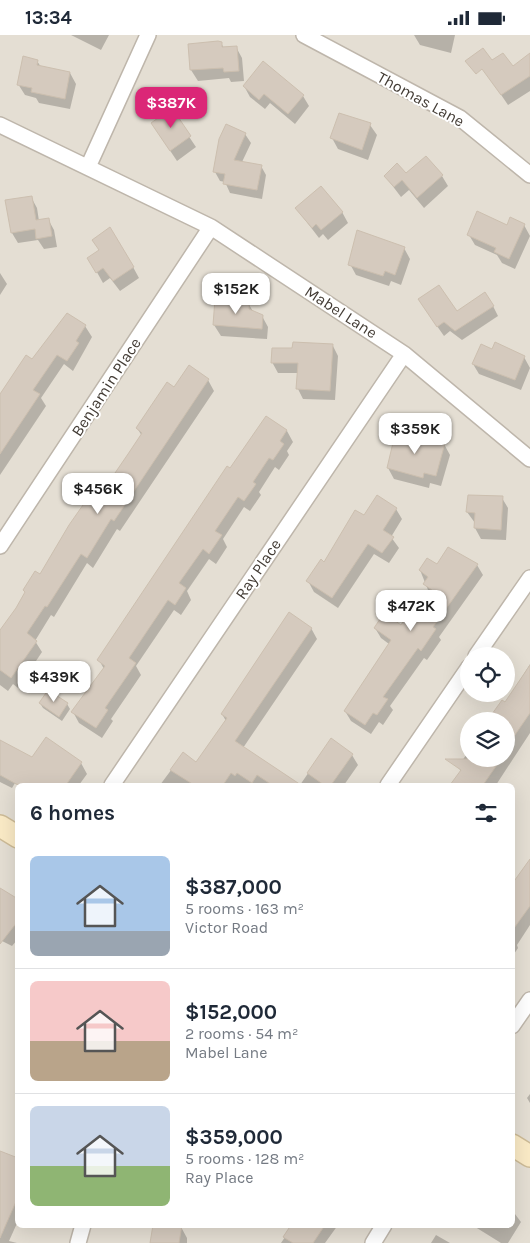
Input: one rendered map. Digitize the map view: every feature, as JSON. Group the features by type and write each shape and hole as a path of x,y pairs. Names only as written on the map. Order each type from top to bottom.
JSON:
{"street":[{"path":"88,167 148,35"},
{"name":"Thomas Lane","path":"304,35 460,118 530,175"},
{"name":"Mabel Lane","path":"1,127 211,227 404,354 530,459"},
{"name":"Benjamin Place","path":"0,546 211,227"},
{"name":"Ray Place","path":"113,783 404,354"},
{"path":"482,647 530,578"},
{"path":"389,783 460,680"},
{"path":"0,826 15,835"},
{"path":"515,1022 530,1000"},
{"path":"515,1147 530,1156"},
{"path":"78,1243 82,1228"},
{"path":"373,1243 382,1228"}],"shaded area":[{"path":"0,35 530,35 530,1243 0,1243"}],"building":[{"path":"222,42 222,47 237,46 239,71 224,72 223,68 190,70 188,44"},
{"path":"483,48 492,60 503,53 513,66 530,53 530,76 501,95 482,69 476,74 465,61"},
{"path":"23,56 38,60 37,65 70,72 65,99 31,92 32,88 17,85"},
{"path":"263,61 304,95 288,114 264,94 259,100 243,86"},
{"path":"172,108 191,136 170,151 151,123"},
{"path":"339,113 371,123 362,150 330,138"},
{"path":"226,124 246,133 234,160 262,165 257,190 223,184 225,174 213,172 219,139"},
{"path":"426,156 443,175 417,198 402,180 394,187 384,176 397,163 406,173"},
{"path":"321,186 343,212 321,230 316,224 312,228 295,208"},
{"path":"32,196 36,220 49,218 52,236 36,239 35,229 11,233 5,200"},
{"path":"477,211 507,225 510,217 525,224 509,259 494,252 496,248 467,235"},
{"path":"110,227 134,267 113,281 103,268 96,273 87,258 99,250 92,240"},
{"path":"357,230 405,247 395,275 385,271 383,276 348,265"},
{"path":"439,285 457,311 485,292 494,306 455,331 444,322 437,327 418,299"},
{"path":"215,299 249,301 249,309 263,315 262,329 213,325"},
{"path":"67,313 86,325 76,341 79,343 67,361 57,355 33,390 40,394 0,454 0,394 26,355 32,359"},
{"path":"293,342 333,344 330,391 296,389 298,363 271,363 272,348 292,348"},
{"path":"495,342 525,356 515,380 472,364 481,344 492,349"},
{"path":"189,365 209,379 114,521 111,519 87,558 81,554 47,607 45,606 27,633 37,641 11,678 0,670 0,630 16,608 25,592 23,590 35,571 40,574 69,525 97,485 104,489 128,454 142,433 136,428 167,382 174,387"},
{"path":"266,416 287,430 280,441 284,444 273,460 269,458 253,482 256,484 244,501 238,497 215,531 222,535 209,554 203,549 179,583 186,588 175,605 168,600 129,658 136,663 105,708 108,710 96,728 71,712 105,666 97,660 227,466 230,468"},
{"path":"396,430 445,443 436,476 424,473 423,478 387,468"},
{"path":"377,495 397,508 383,530 394,537 382,553 368,544 332,598 306,581 321,559 324,562 355,510 364,515"},
{"path":"468,495 503,496 501,530 474,528 475,513 466,512"},
{"path":"448,547 478,564 433,627 436,629 421,651 418,648 383,697 388,699 377,715 373,713 365,725 344,711 391,640 374,628 384,613 401,625 410,611 416,615 432,590 423,584 428,577 419,570 427,558 437,564"},
{"path":"289,612 312,628 235,741 298,783 269,783 257,775 252,783 237,773 235,776 231,773 224,783 191,783 170,770 183,752 196,762 227,718 221,714"},
{"path":"530,665 530,713 515,735 515,712 493,712 501,702 515,702 515,687"},
{"path":"48,690 68,703 59,717 39,703"},
{"path":"46,737 82,762 67,783 15,783 0,775 0,740 32,757"},
{"path":"331,738 353,754 332,783 321,783 307,773"},
{"path":"445,759 460,759 460,767 495,767 484,783 451,783 461,770"},
{"path":"530,859 530,906 515,927 515,880"},
{"path":"0,888 15,897 15,925 0,944"},
{"path":"0,1151 15,1157 15,1204 0,1238"},
{"path":"152,1228 182,1228 179,1243 150,1243"},
{"path":"289,1228 323,1228 313,1243 293,1243 283,1237"}]}
